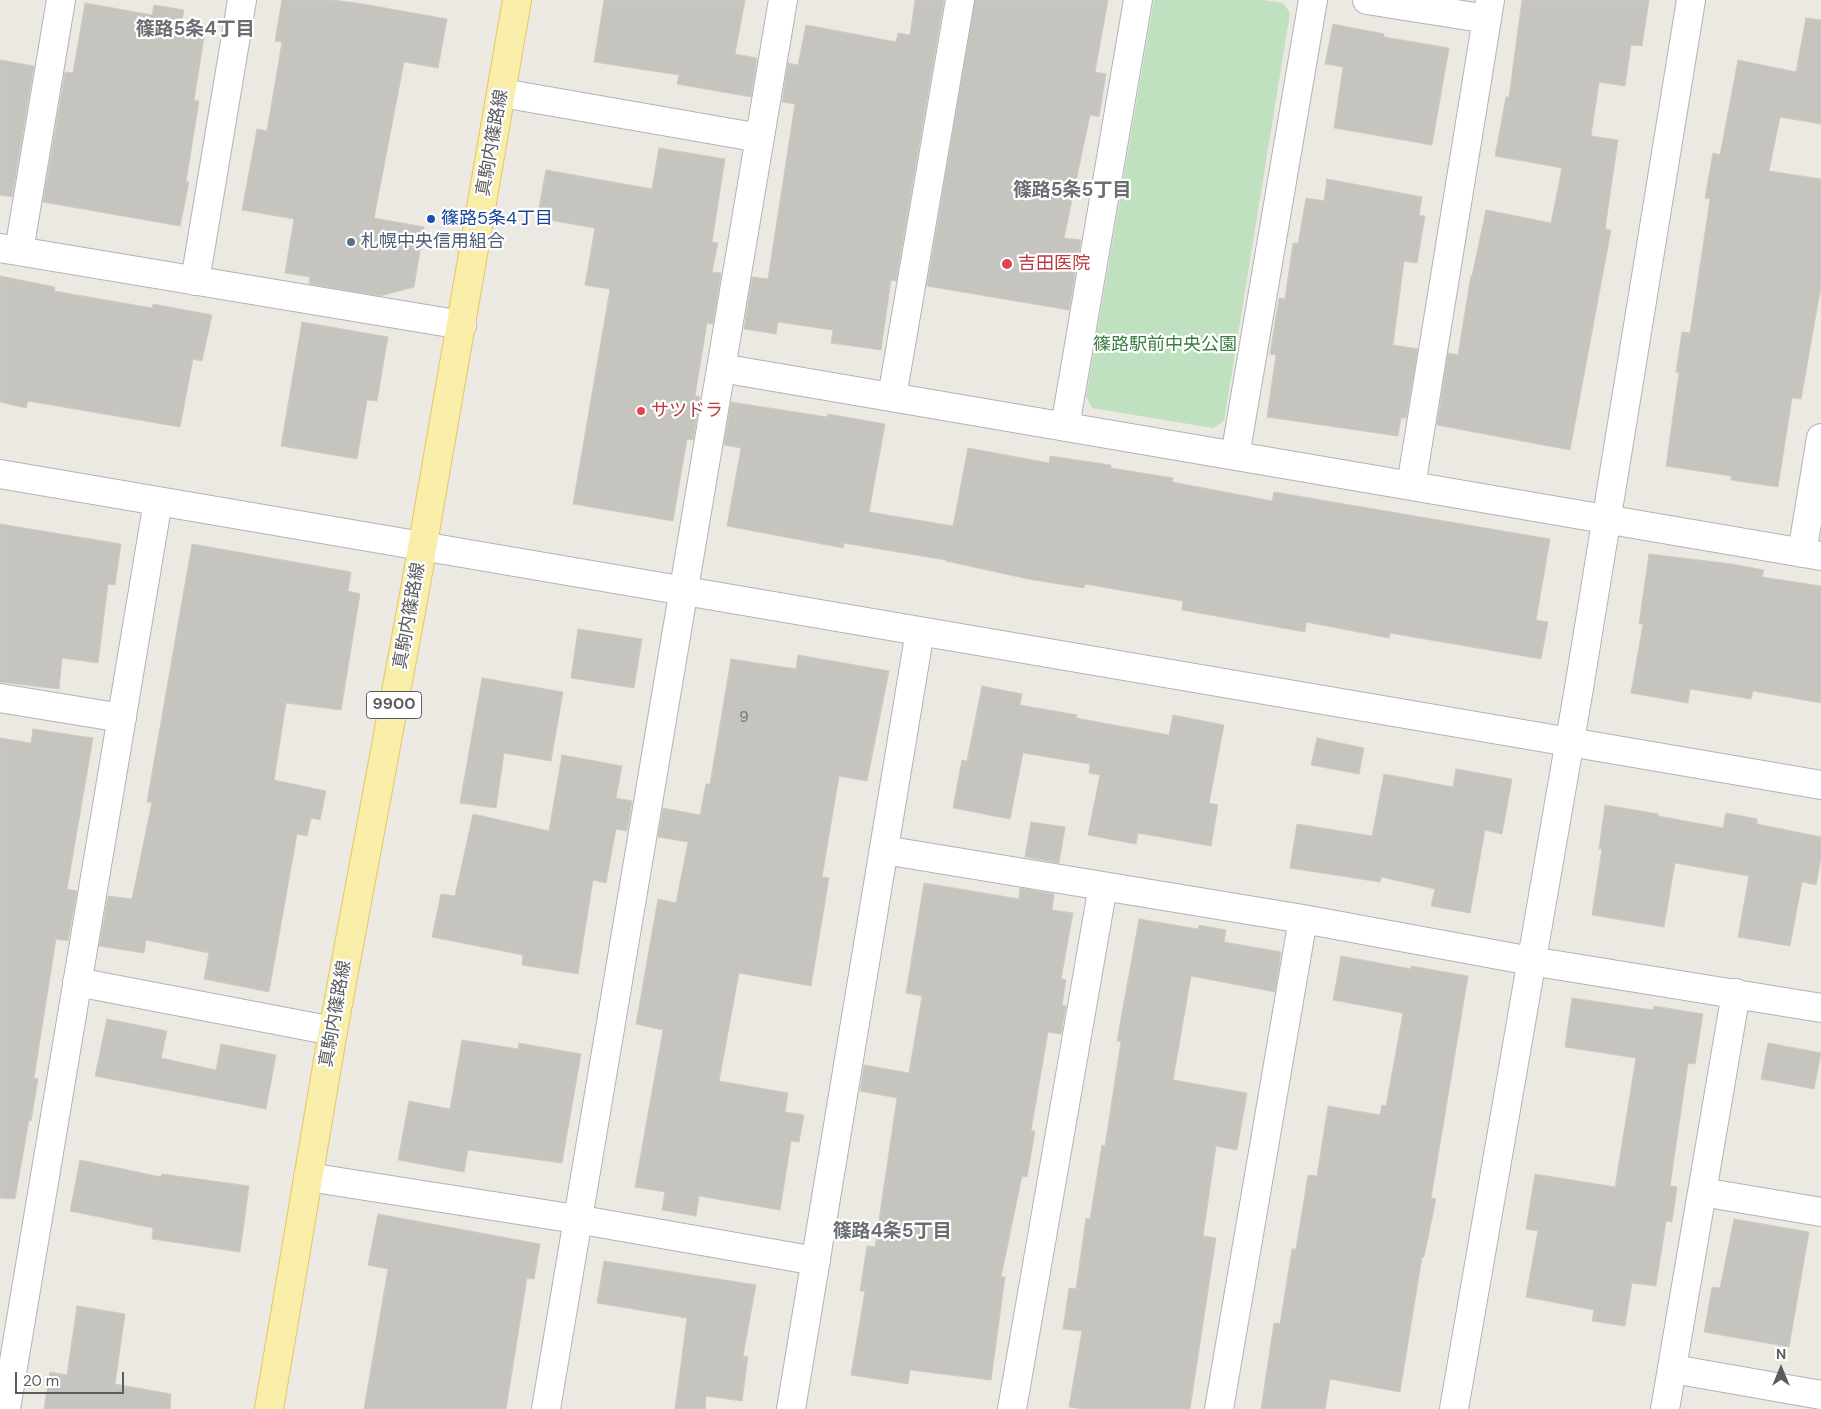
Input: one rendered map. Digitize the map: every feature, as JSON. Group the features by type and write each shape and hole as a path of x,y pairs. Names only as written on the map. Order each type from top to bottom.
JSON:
{"main road":[{"name":"真駒内篠路線","path":"270,1409 333,1030 462,325 517,0"}],"street":[{"path":"60,0 9,249 462,325"},
{"path":"195,281 242,0"},
{"path":"546,1409 576,1219 783,0"},
{"path":"892,397 960,0"},
{"path":"1065,427 1138,0"},
{"path":"1235,456 1313,0"},
{"path":"1367,0 1489,9 1411,486"},
{"path":"1454,1409 1570,743 1691,0"},
{"path":"502,93 760,138"},
{"path":"721,368 1811,555 1821,438"},
{"path":"0,474 1821,785"},
{"path":"6,1409 9,1337 78,982 158,501"},
{"path":"798,1408 816,1261 920,631"},
{"path":"0,698 122,718"},
{"path":"884,850 1303,919 1531,962 1821,1008"},
{"path":"1012,1409 1103,886"},
{"path":"1219,1409 1303,919"},
{"path":"78,982 333,1030"},
{"path":"1665,1409 1736,993"},
{"path":"308,1176 576,1219 816,1261"},
{"path":"1702,1192 1821,1212"},
{"path":"1672,1369 1821,1395"}],"green space":[{"name":"篠路駅前中央公園","path":"1154,0 1263,0 1283,3 1290,13 1224,421 1213,428 1092,408 1086,396"}],"building":[{"path":"282,0 332,0 447,19 438,68 404,62 374,218 424,227 414,287 380,296 309,284 310,277 285,273 294,219 242,210 257,129 267,131 282,42 275,41"},
{"path":"604,0 745,0 735,54 757,58 751,97 677,84 679,75 594,62"},
{"path":"915,0 944,0 896,281 891,280 881,350 831,343 833,330 778,322 776,334 744,329 752,277 768,279 795,104 782,102 788,63 798,65 806,25 896,42 898,33 910,35"},
{"path":"975,0 1108,0 1095,72 1106,74 1099,117 1090,115 1064,238 1081,240 1069,310 927,286"},
{"path":"1522,0 1649,0 1642,46 1631,45 1625,86 1599,82 1591,136 1618,140 1605,229 1611,230 1570,450 1437,425 1448,353 1458,355 1471,275 1486,210 1551,223 1562,168 1495,156 1506,97 1509,97"},
{"path":"85,3 152,15 154,5 184,10 182,21 206,25 194,100 199,101 186,182 189,182 180,226 43,202 65,72 73,73"},
{"path":"1806,18 1821,20 1821,124 1780,117 1769,171 1821,179 1821,286 1801,399 1792,398 1778,487 1731,480 1731,476 1666,466 1679,373 1676,372 1682,332 1690,333 1710,199 1705,198 1713,153 1720,155 1738,60 1796,72"},
{"path":"1333,24 1384,34 1384,37 1449,48 1432,145 1334,128 1343,67 1325,64"},
{"path":"0,60 34,66 12,197 0,195"},
{"path":"659,148 725,159 712,242 718,243 712,272 721,273 713,324 707,323 695,396 700,397 693,440 687,439 673,521 573,504 610,289 585,285 595,228 537,218 546,170 652,189"},
{"path":"1327,179 1422,197 1419,215 1425,216 1417,263 1404,261 1393,345 1418,349 1406,418 1401,418 1398,436 1267,417 1276,355 1270,354 1279,298 1285,299 1293,243 1298,244 1306,198 1324,201"},
{"path":"0,276 55,287 54,291 152,308 153,304 212,315 202,361 193,359 180,427 28,401 26,408 0,402"},
{"path":"302,322 388,337 377,401 367,400 357,459 281,446"},
{"path":"731,402 827,417 828,414 885,424 869,512 953,526 968,448 1049,463 1050,456 1111,465 1111,468 1173,478 1172,482 1272,501 1274,492 1550,539 1536,620 1548,622 1541,659 1390,633 1389,638 1306,622 1305,632 1182,610 1183,601 1085,584 1084,588 1028,579 946,560 844,543 843,548 727,526 741,448 724,445"},
{"path":"0,524 121,544 115,585 108,584 98,663 62,658 59,689 0,682"},
{"path":"192,544 351,572 348,591 360,594 341,710 286,703 274,780 326,791 320,820 311,818 307,836 297,834 269,992 204,979 209,953 146,940 144,953 99,946 108,896 132,899 152,802 147,802"},
{"path":"1649,554 1732,564 1764,570 1762,577 1821,586 1821,703 1753,691 1751,699 1690,689 1688,703 1631,693 1643,624 1639,624"},
{"path":"578,629 642,639 634,688 571,678"},
{"path":"798,655 889,671 867,781 839,776 822,877 829,878 811,986 739,973 719,1081 788,1093 785,1112 804,1115 799,1142 791,1141 780,1210 699,1196 696,1216 662,1210 665,1192 635,1187 663,1030 636,1024 658,899 676,903 688,842 658,837 663,808 700,815 706,784 710,784 731,659 796,669"},
{"path":"482,678 563,692 551,761 504,753 496,808 460,803"},
{"path":"982,686 1022,694 1020,705 1077,715 1076,718 1169,735 1173,715 1224,725 1209,803 1218,805 1211,846 1138,833 1136,844 1088,835 1100,775 1089,773 1090,764 1023,753 1010,819 953,808 962,760 967,761"},
{"path":"33,729 93,738 67,889 77,891 68,941 56,939 34,1078 38,1079 15,1199 0,1198 0,738 31,743"},
{"path":"1317,738 1364,748 1359,774 1311,765"},
{"path":"562,755 622,766 616,798 632,801 627,831 616,829 606,883 593,880 578,974 522,965 523,955 432,937 441,894 455,896 473,814 549,831"},
{"path":"1456,769 1512,779 1502,834 1485,830 1470,913 1431,906 1435,889 1381,877 1380,882 1290,868 1297,824 1372,836 1384,774 1453,787"},
{"path":"1605,805 1723,828 1726,813 1757,819 1757,824 1821,837 1821,858 1816,885 1802,882 1790,946 1738,937 1749,876 1675,863 1664,927 1592,915 1602,849 1599,849"},
{"path":"1031,822 1065,827 1059,863 1025,857"},
{"path":"924,883 1019,899 1020,888 1054,894 1052,910 1073,913 1061,979 1066,980 1062,1005 1066,1006 1061,1034 1048,1032 1031,1131 1035,1131 1027,1177 1022,1176 1001,1277 1005,1277 991,1380 910,1370 908,1384 851,1375 865,1291 860,1291 867,1246 875,1247 897,1098 860,1091 864,1065 909,1073 922,996 906,993"},
{"path":"1139,919 1198,929 1199,925 1226,930 1224,942 1281,952 1275,992 1191,976 1173,1080 1247,1093 1237,1150 1216,1146 1203,1236 1216,1238 1190,1409 1084,1409 1069,1407 1082,1331 1063,1329 1069,1288 1076,1289 1086,1218 1090,1219 1102,1145 1105,1146 1121,1041 1117,1041"},
{"path":"1341,956 1411,969 1411,966 1468,976 1431,1198 1436,1199 1424,1257 1422,1257 1400,1392 1330,1379 1325,1409 1261,1409 1274,1323 1280,1324 1292,1249 1296,1249 1308,1175 1317,1176 1328,1106 1380,1115 1382,1105 1386,1106 1403,1013 1333,1000"},
{"path":"1572,998 1653,1010 1654,1006 1703,1014 1695,1064 1688,1063 1670,1186 1677,1187 1672,1222 1666,1221 1656,1286 1632,1283 1625,1326 1592,1321 1594,1310 1526,1297 1538,1231 1526,1229 1535,1174 1615,1187 1636,1058 1565,1047"},
{"path":"107,1019 167,1031 161,1058 216,1070 221,1044 276,1055 266,1109 95,1076"},
{"path":"462,1040 518,1049 519,1043 581,1054 562,1163 468,1150 464,1172 398,1160 409,1101 450,1109"},
{"path":"1768,1043 1821,1053 1814,1089 1761,1079"},
{"path":"80,1160 161,1177 162,1174 249,1186 240,1252 152,1239 153,1228 70,1211"},
{"path":"378,1214 540,1244 534,1279 527,1278 506,1409 364,1409 388,1269 368,1265"},
{"path":"1734,1219 1809,1232 1789,1347 1704,1332 1712,1287 1720,1288"},
{"path":"604,1261 756,1285 743,1356 748,1357 742,1401 706,1396 705,1409 675,1409 687,1318 597,1303"},
{"path":"77,1306 125,1314 115,1384 171,1394 170,1409 44,1409 50,1372 67,1375"}],"place":[{"name":"篠路5条4丁目","path":"431,219"},
{"name":"札幌中央信用組合","path":"351,242"},
{"name":"吉田医院","path":"1007,264"},
{"name":"サツドラ","path":"641,411"}],"district":[{"name":"篠路5条4丁目","path":"195,30"},
{"name":"篠路5条5丁目","path":"1072,191"},
{"name":"篠路4条5丁目","path":"892,1232"}]}
